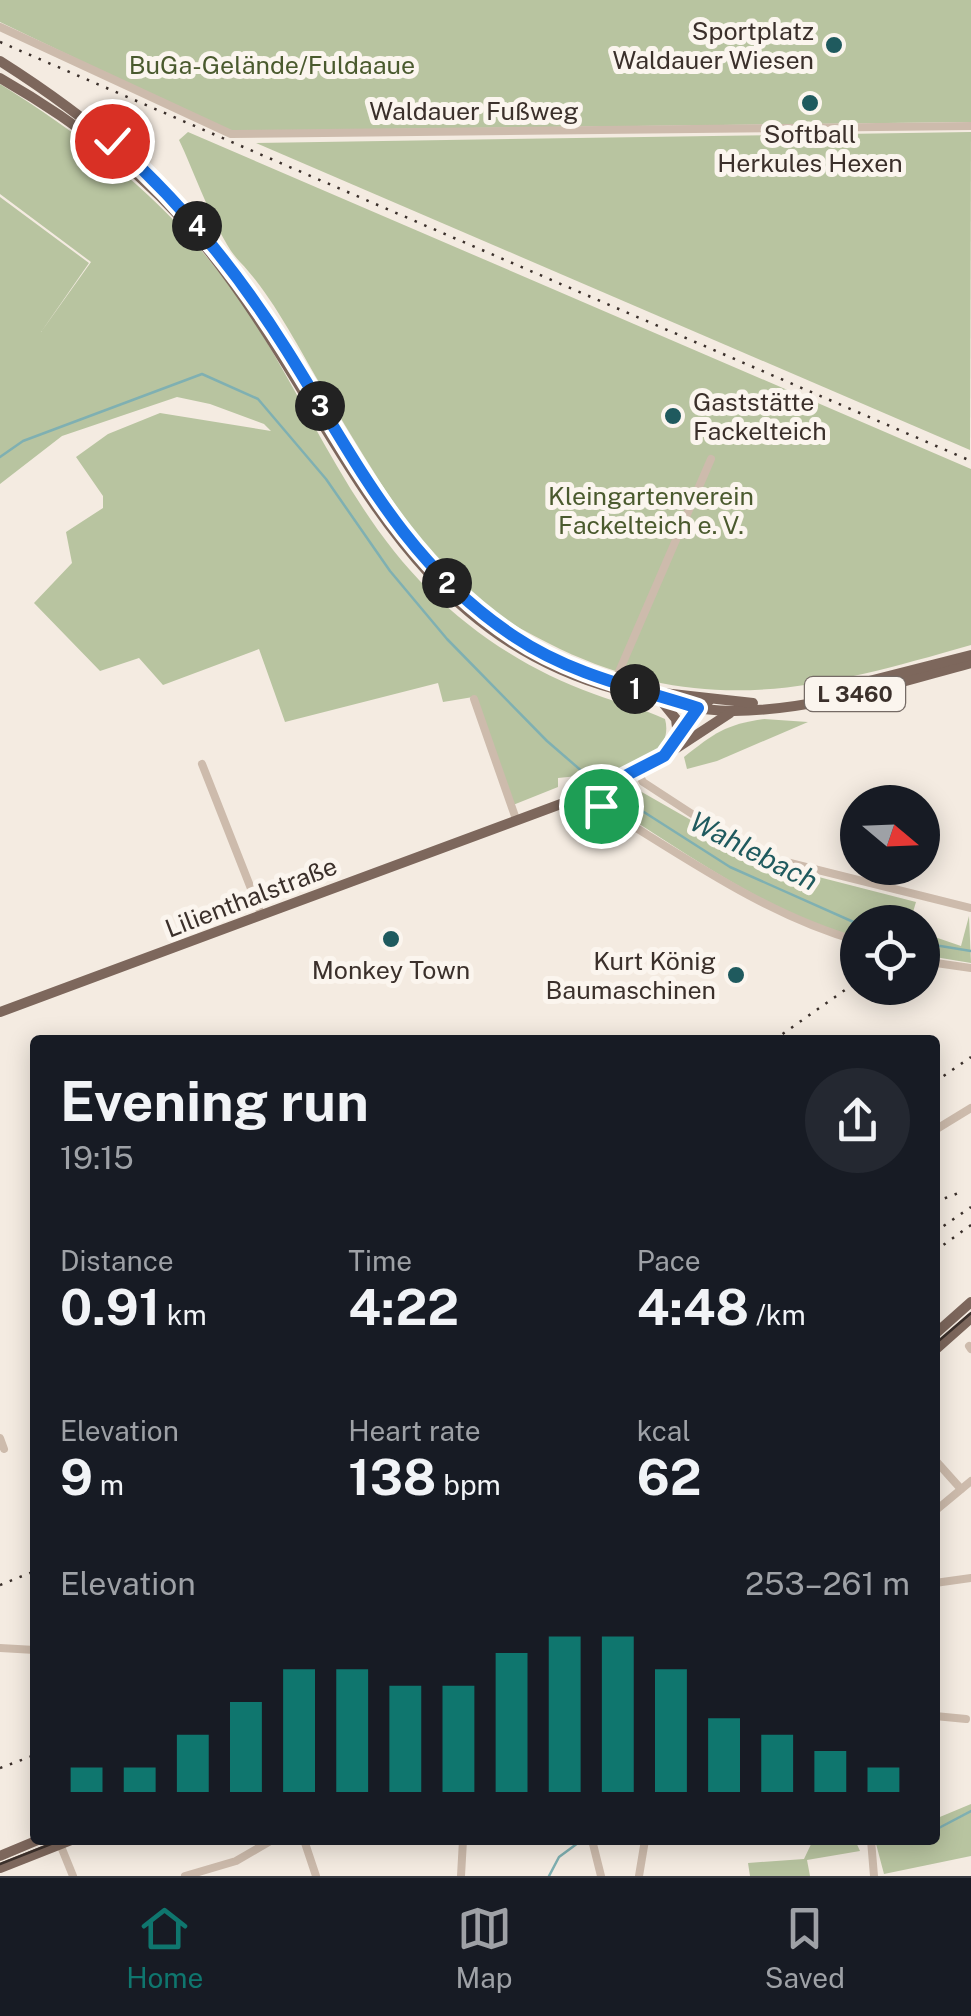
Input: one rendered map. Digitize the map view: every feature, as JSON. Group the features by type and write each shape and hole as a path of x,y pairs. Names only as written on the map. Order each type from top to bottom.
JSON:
{"main road":[{"name":"L 3460","path":"0,61 80,117 140,166 224,258 410,546 465,601 516,638 578,670 645,691 709,701 765,702 820,694 971,654"},
{"name":"L 3460","path":"0,78 122,160 198,238 264,328 356,484 408,554 450,596 536,658 606,687 663,702 735,711 827,700 971,663"},
{"path":"645,691 698,708"},
{"path":"698,708 709,701"},
{"path":"663,702 676,718 678,736"},
{"path":"695,736 698,708"},
{"name":"Lilienthalstraße","path":"0,1012 638,773 664,756 698,708"},
{"path":"664,756 735,711"},
{"path":"940,1330 971,1302"},
{"path":"940,1346 971,1318"},
{"path":"0,1856 30,1843"},
{"path":"0,1868 58,1845"}],"street":[{"name":"Waldauer Fußweg","path":"0,27 231,134 971,126"},
{"path":"618,674 710,459"},
{"path":"474,700 516,819"},
{"path":"202,764 261,914"},
{"path":"638,773 643,782 735,842 770,858 971,908"},
{"path":"600,789 609,812 746,895 840,934"},
{"path":"940,963 971,968"},
{"path":"940,1127 971,1108"},
{"path":"0,1438 4,1448"},
{"path":"940,1465 962,1488"},
{"path":"940,1507 971,1480"},
{"path":"940,1582 971,1578"},
{"path":"0,1648 30,1650"},
{"path":"940,1716 966,1719"},
{"path":"66,1845 73,1876"},
{"path":"185,1876 236,1860 263,1845"},
{"path":"306,1845 316,1876"},
{"path":"462,1876 464,1845"},
{"path":"594,1845 601,1876"},
{"path":"639,1876 644,1845"},
{"path":"870,1845 874,1876"}],"green space":[{"name":"BuGa-Gelände/Fuldaaue","path":"0,0 971,0 971,122 227,131 0,22"},
{"path":"0,84 111,163 177,223 207,257 260,331 357,500 429,590 466,623 527,664 571,685 665,719 666,733 652,756 612,777 585,784 578,776 558,778 558,787 513,805 473,697 443,702 438,683 285,722 259,649 163,685 139,658 100,671 34,603 72,563 66,532 103,508 103,496 76,457 108,434 160,413 271,431 264,424 210,404 177,397 62,436 0,484 0,197 89,263 41,332 91,262 0,194"},
{"name":"Kleingartenverein Fackelteich e. V.","path":"188,132 971,469 971,645 814,684 716,690 666,684 614,671 560,649 494,612 459,584 405,519 276,309 232,252 179,140"},
{"path":"971,132 970,450 256,143"},
{"path":"764,719 808,722 717,761 687,769 684,757 712,736"},
{"path":"633,787 768,864 916,902 915,905 840,905 840,932 825,927 762,899 703,865 616,809 613,797"},
{"path":"969,916 971,963 940,958 940,939 961,946"},
{"path":"971,1804 971,1856 884,1874 876,1845 940,1845 940,1817"},
{"path":"811,1845 857,1845 860,1851 807,1860 810,1876 750,1876 748,1863 804,1859"}],"waterway":[{"name":"Wahlebach","path":"0,457 23,441 202,374 258,399 326,479 390,571 447,639 547,741 599,786"},
{"name":"Wahlebach","path":"611,791 730,867 840,916"},
{"name":"Wahlebach","path":"940,946 971,951"},
{"path":"940,1827 971,1811"},
{"path":"549,1876 559,1857 575,1845"}],"tram line":[{"path":"940,1340 971,1313"},
{"path":"0,1864 48,1845"}],"railway":[{"path":"0,42 971,461"},
{"path":"781,1035 840,993"},
{"path":"940,1079 971,1057"},
{"path":"940,1200 961,1192"},
{"path":"940,1229 971,1207"},
{"path":"940,1247 971,1225"},
{"path":"0,1585 30,1573"},
{"path":"0,1768 30,1757"}],"place":[{"name":"Sportplatz Waldauer Wiesen","path":"834,45"},
{"name":"Softball Herkules Hexen","path":"810,103"},
{"name":"Gaststätte Fackelteich","path":"673,416"},
{"name":"Monkey Town","path":"391,939"},
{"name":"Kurt König Baumaschinen","path":"736,975"}],"route":[{"path":"112,141 188,215 224,258 286,349 381,506 410,546 465,601 516,638 560,662 698,708 664,756 638,773 594,792 601,806"}]}
